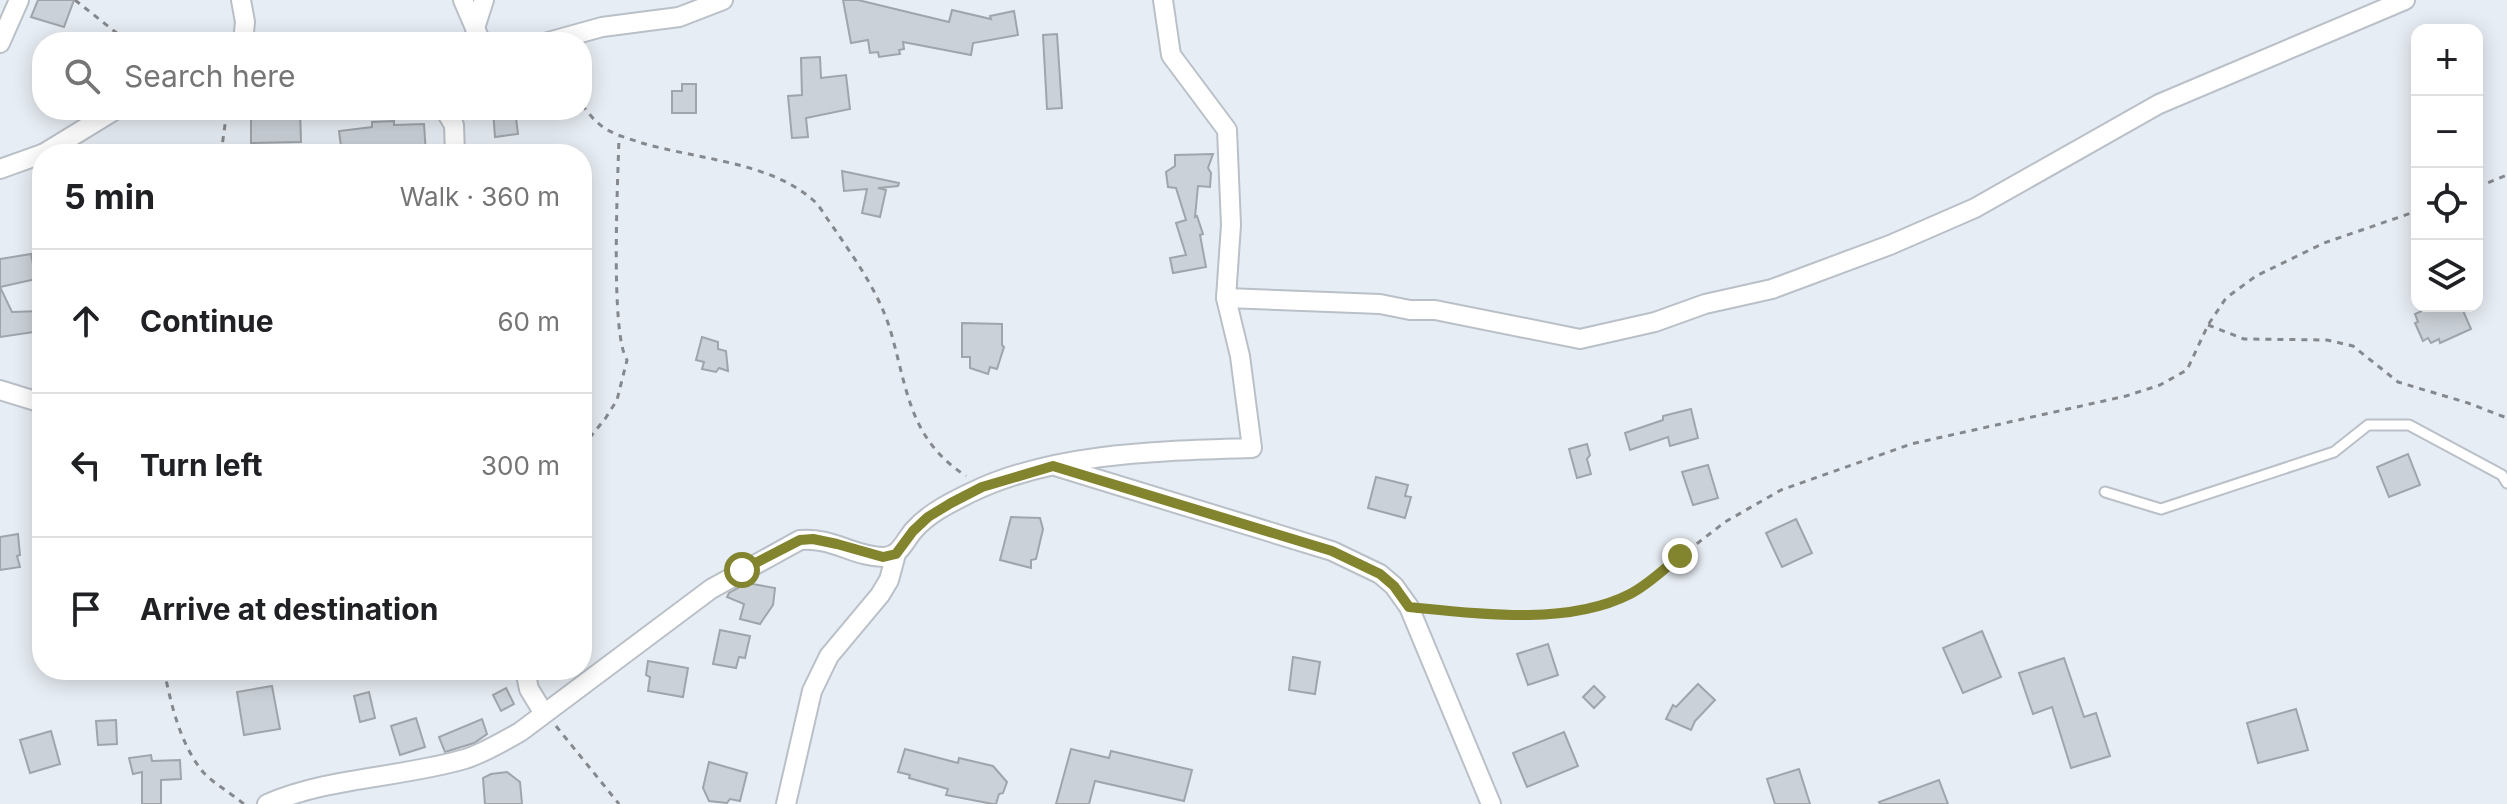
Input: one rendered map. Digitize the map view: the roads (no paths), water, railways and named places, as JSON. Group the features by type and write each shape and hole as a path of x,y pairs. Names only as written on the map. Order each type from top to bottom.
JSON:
{"street":[{"path":"0,43 19,0"},
{"path":"241,0 244,32"},
{"path":"463,0 477,32"},
{"path":"479,32 484,0"},
{"path":"584,32 679,17 723,0"},
{"path":"786,804 812,691 829,656 870,610 885,587 896,554 928,517 982,487 1053,466 1173,451 1252,448 1240,356 1226,298 1231,225 1227,130 1171,55 1163,0"},
{"path":"1226,298 1380,304 1410,310 1435,310 1580,339 1655,322 1705,304 1772,289 1890,245 1975,208 2159,104 2405,0"},
{"path":"59,144 98,120"},
{"path":"451,120 455,144"},
{"path":"0,169 32,158"},
{"path":"0,390 32,400"},
{"path":"1053,466 1332,551 1380,574 1394,586 1409,607 1491,804"},
{"path":"592,676 711,589 800,540 813,539 883,557 896,554"},
{"path":"527,680 543,712"},
{"path":"267,804 315,789 467,758 520,732 587,680"}],"lane":[{"path":"2105,492 2161,509 2334,452 2368,425 2409,425 2502,475 2507,483"}]}
